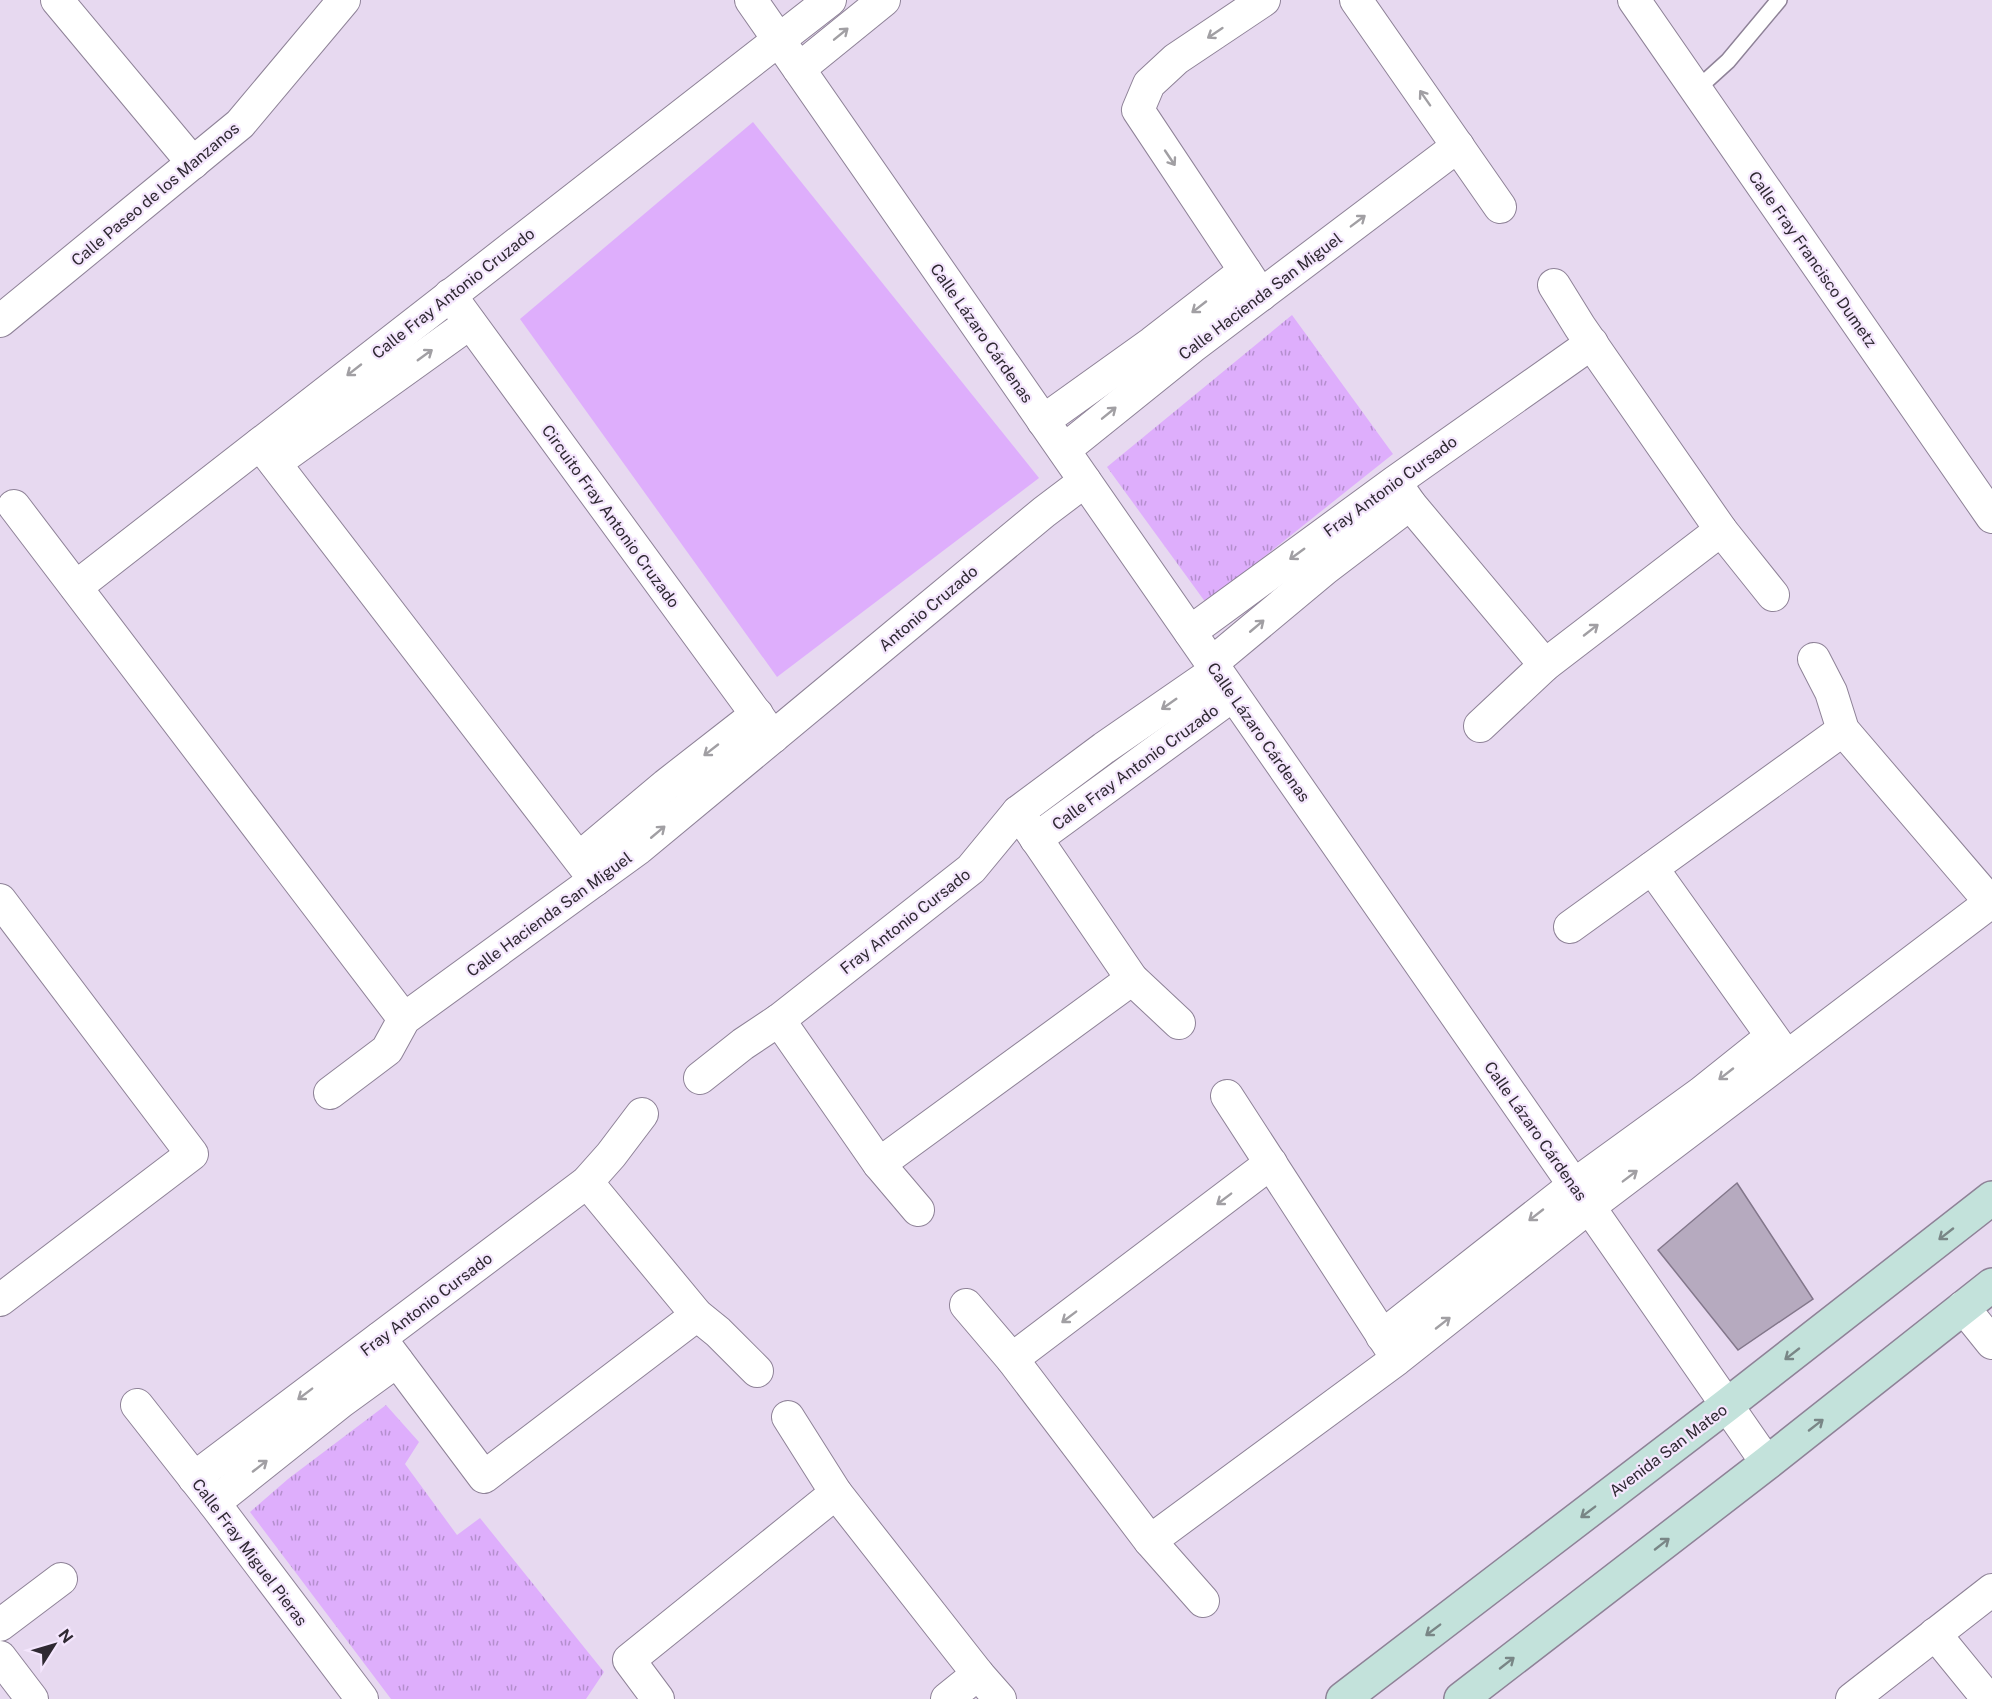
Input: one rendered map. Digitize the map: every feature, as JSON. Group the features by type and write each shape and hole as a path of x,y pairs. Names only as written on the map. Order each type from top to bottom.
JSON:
{"street":[{"path":"57,0 193,163"},
{"name":"Calle Paseo de los Manzanos","path":"0,321 240,124 344,0"},
{"name":"Calle Lázaro Cárdenas","path":"752,0 1767,1463"},
{"name":"Calle Fray Antonio Cruzado","path":"268,453 450,295 830,0"},
{"path":"799,69 884,0"},
{"path":"1253,283 1138,110 1149,84 1176,59 1264,0"},
{"path":"1356,0 1500,207"},
{"name":"Calle Fray Francisco Dumetz","path":"1634,0 1992,517"},
{"name":"Calle Hacienda San Miguel","path":"1043,421 1152,343 1253,283 1458,146"},
{"name":"Calle Hacienda San Miguel","path":"1064,450 1253,283"},
{"path":"1554,285 1721,530 1773,595"},
{"name":"Circuito Fray Antonio Cruzado","path":"450,295 765,726"},
{"name":"Calle Fray Antonio Cruzado","path":"76,587 268,453 470,323"},
{"name":"Fray Antonio Cursado","path":"1190,632 1403,493 1592,343"},
{"path":"268,453 587,869"},
{"name":"Antonio Cruzado","path":"765,726 1085,481"},
{"path":"1403,493 1545,665"},
{"name":"Fray Antonio Cursado","path":"700,1078 743,1044 779,1020 971,869 1018,812 1104,748 1221,676 1403,493"},
{"path":"14,506 404,1019"},
{"path":"1480,726 1545,665 1721,530"},
{"path":"1150,1540 1582,1196 1701,1093 1779,1047 1991,903 1843,730 1831,692 1814,659"},
{"name":"Calle Fray Antonio Cruzado","path":"1036,839 1221,676"},
{"name":"Calle Hacienda San Miguel","path":"330,1093 387,1050 404,1019 587,869 666,785 765,726"},
{"path":"1570,927 1843,730"},
{"path":"1018,812 1132,979 1179,1023"},
{"path":"1652,868 1779,1047"},
{"path":"0,900 192,1154 0,1300"},
{"path":"879,1164 1132,979"},
{"path":"779,1020 879,1164 918,1210"},
{"path":"1227,1096 1390,1348"},
{"name":"Fray Antonio Cursado","path":"214,1503 342,1401 389,1350 587,1182 642,1114"},
{"path":"1012,1359 1270,1163"},
{"path":"587,1182 697,1315 718,1332 757,1371"},
{"name":"Avenida San Mateo","path":"1343,1699 1727,1405 1992,1198"},
{"path":"1461,1699 1767,1463 1992,1285"},
{"path":"966,1305 1012,1359 1150,1540 1203,1602"},
{"path":"1963,1307 1992,1342"},
{"path":"389,1350 484,1477 697,1315"},
{"name":"Fray Antonio Cursado","path":"194,1478 389,1350"},
{"name":"Calle Fray Miguel Pieras","path":"137,1405 362,1699"},
{"path":"788,1418 836,1493 1000,1699"},
{"path":"658,1699 629,1660 836,1493"},
{"path":"0,1625 61,1579"},
{"path":"1852,1699 1992,1590"},
{"path":"1935,1634 1988,1699"},
{"path":"0,1657 32,1699"},
{"path":"947,1699 978,1674"}],"lane":[{"path":"1696,90 1728,61 1779,0"}],"green space":[{"path":"753,122 1039,478 777,677 520,319"},
{"path":"1292,315 1393,454 1206,603 1107,467"},
{"path":"386,1405 419,1442 405,1464 457,1535 480,1518 604,1672 586,1699 391,1699 250,1512 288,1479"}],"building":[{"path":"1737,1183 1813,1299 1738,1350 1658,1250"}]}
